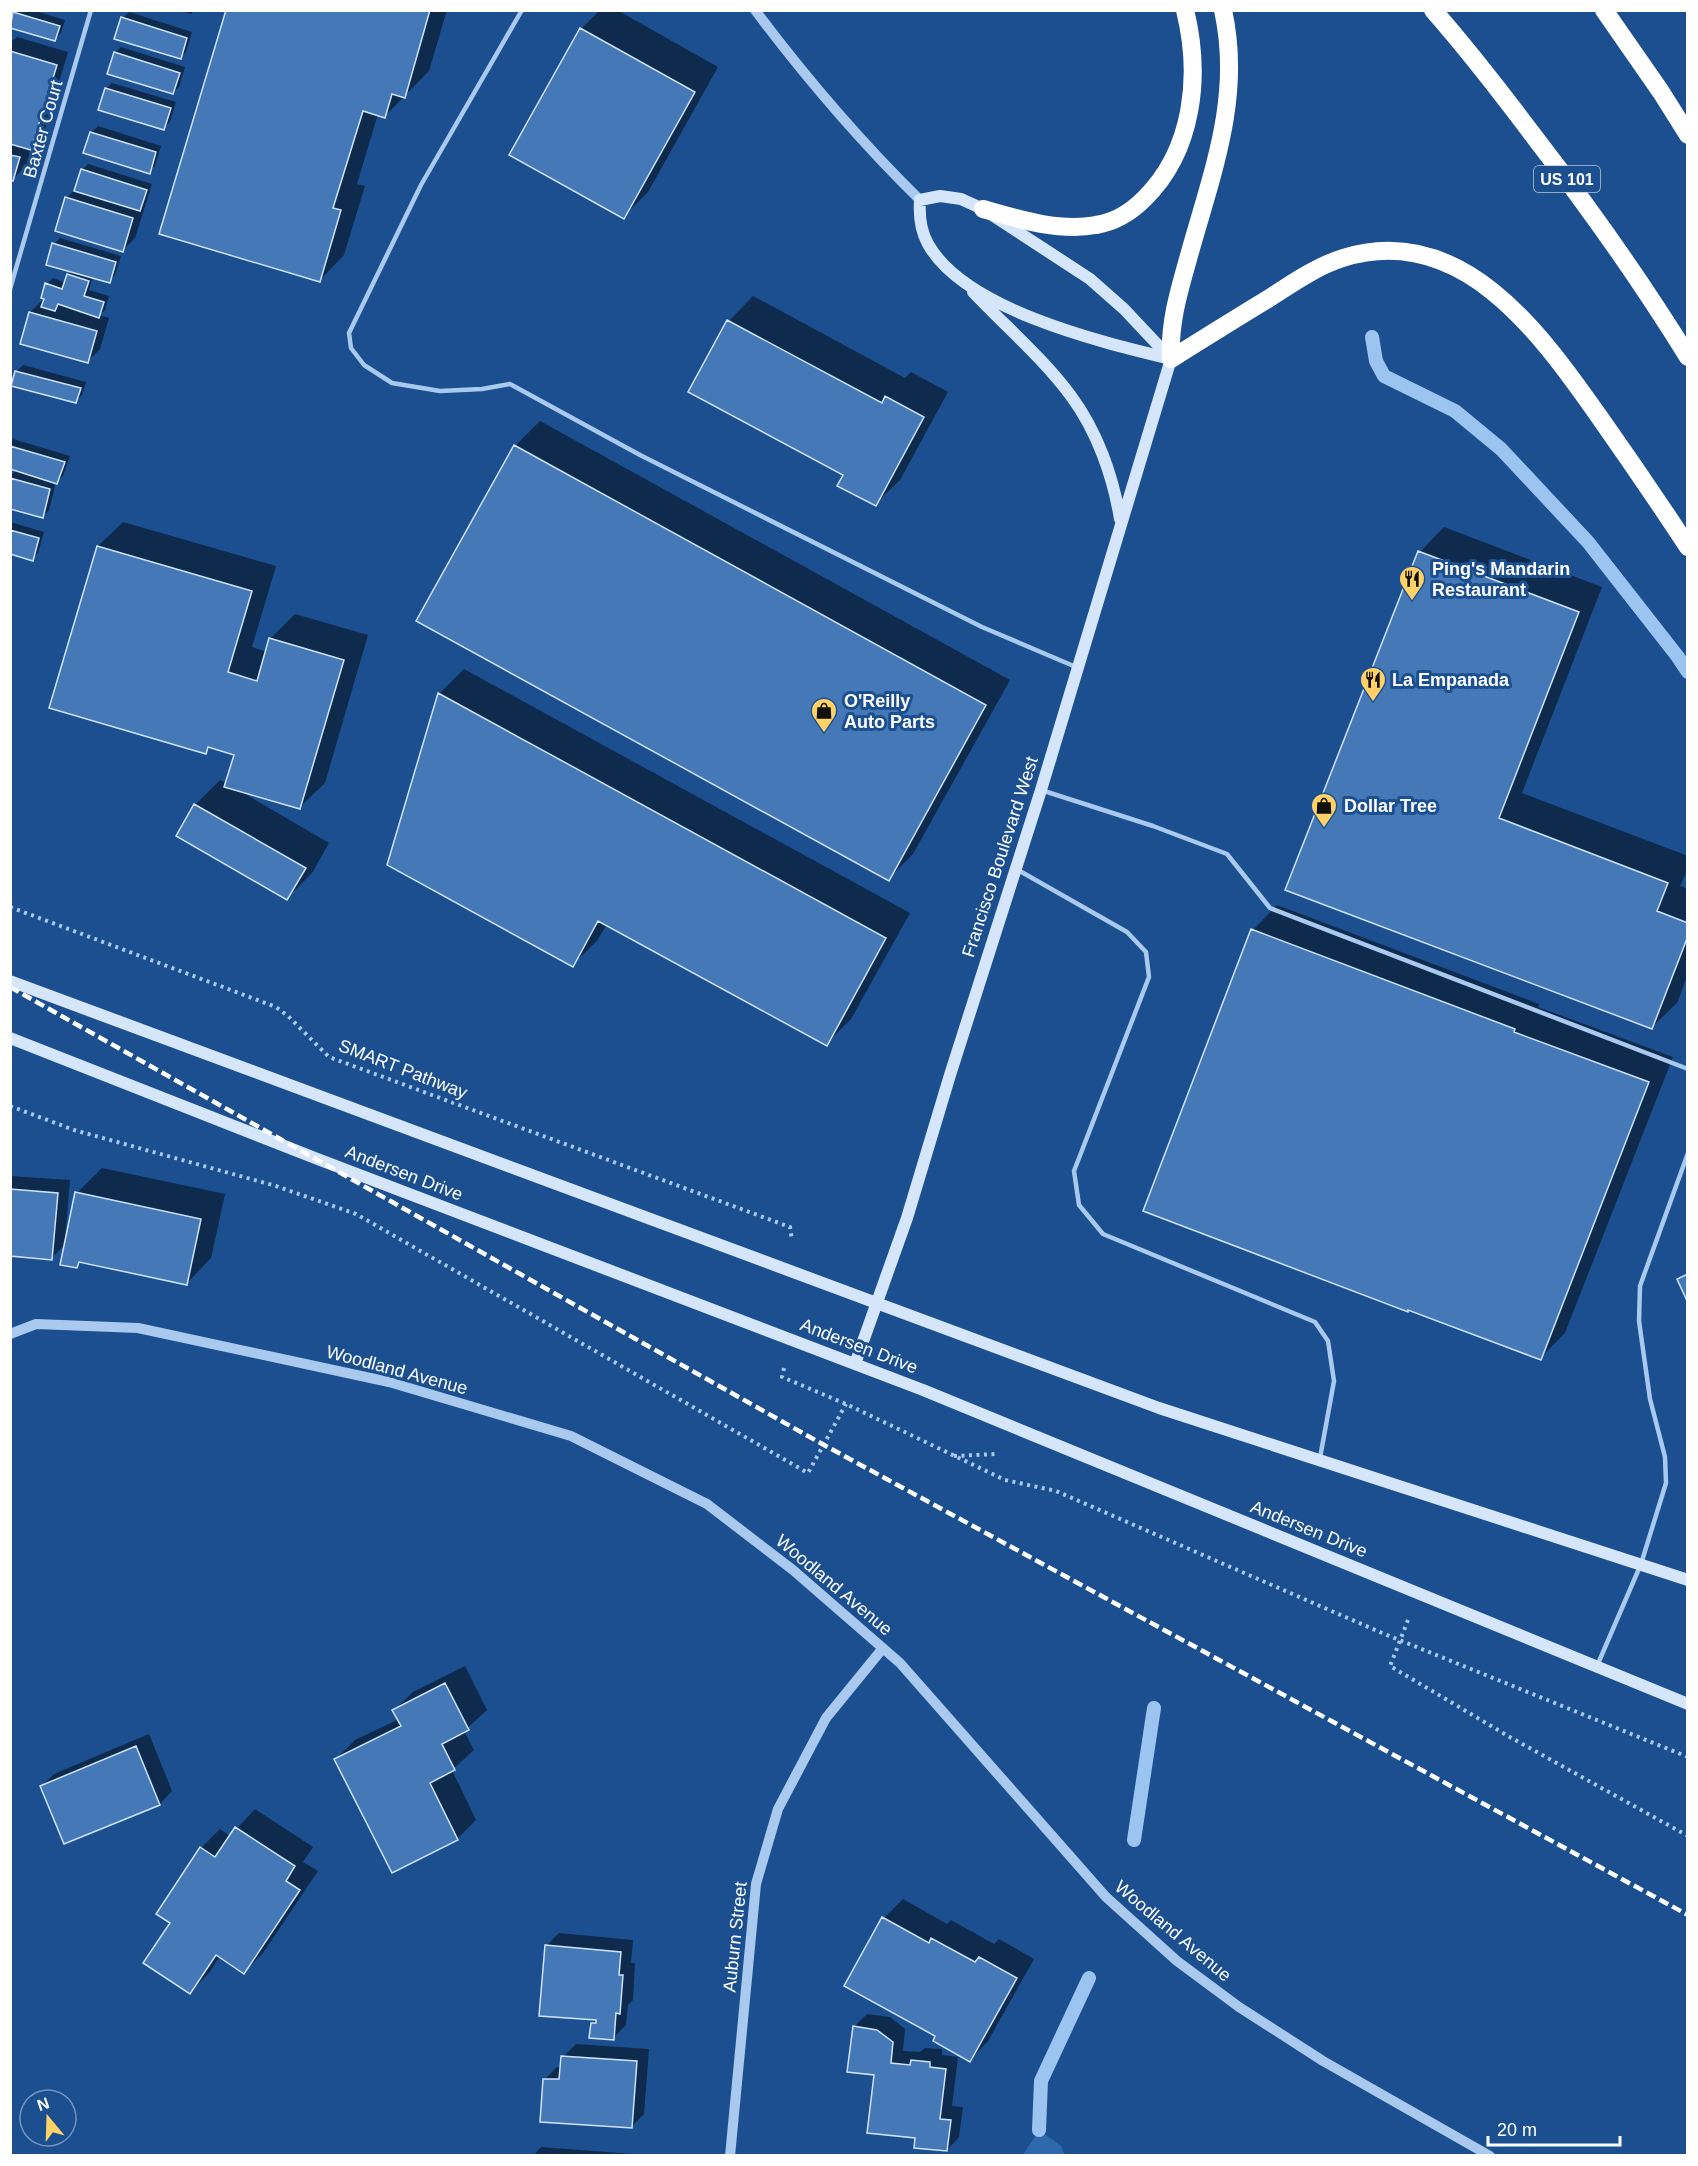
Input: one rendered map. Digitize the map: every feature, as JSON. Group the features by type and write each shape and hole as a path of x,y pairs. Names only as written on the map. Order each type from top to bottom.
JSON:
{"highway":[{"path":"983,209 1054,225 1077,227 1097,225 1117,219 1148,195 1169,169 1180,146 1188,119 1194,68 1192,40 1185,10"},
{"path":"1223,10 1231,65 1225,124 1173,315 1170,338 1171,359 1288,286 1343,258 1370,252 1399,252 1452,264 1501,297 1548,348 1632,463 1688,547"},
{"name":"US 101","path":"1432,10 1499,89 1556,164 1612,241 1688,357"},
{"path":"1604,10 1688,135"}],"main road":[{"path":"1120,524 1116,494 1107,466 1071,396 966,285 940,262 926,242 919,219 920,200 940,196 961,199 983,209 1108,293 1171,359"},
{"path":"966,285 1035,319 1101,342 1171,359"},
{"name":"Francisco Boulevard West","path":"855,1364 907,1218 1041,790 1171,359"},
{"path":"10,981 1159,1408 1688,1580"},
{"name":"Andersen Drive","path":"10,1038 315,1158 855,1364 1421,1593 1688,1704"}],"street":[{"path":"755,10 832,108 876,157 920,200"},
{"name":"Woodland Avenue","path":"10,1334 36,1324 138,1328 389,1382 571,1436 707,1504 793,1570 900,1663 1106,1897 1177,1960 1239,2007 1323,2061 1490,2156"},
{"name":"Auburn Street","path":"730,2156 756,1884 778,1809 826,1718 883,1648"}],"lane":[{"name":"Baxter Court","path":"10,289 91,10"},
{"path":"522,10 421,185 349,333 351,348 364,365 392,383 440,391 482,389 510,384 640,455 982,627 1078,668"},
{"path":"1041,790 1153,826 1227,854 1270,908 1688,1069"},
{"path":"1016,869 1127,932 1146,952 1149,977 1074,1171 1079,1205 1103,1234 1315,1322 1328,1341 1334,1381 1320,1459"},
{"path":"1597,1666 1641,1564 1666,1483 1665,1457 1648,1388 1639,1321 1640,1286 1688,1153"}],"path":[{"name":"SMART Pathway","path":"10,907 276,1007 329,1057 790,1227 792,1239"},
{"path":"10,1106 74,1130 276,1186 356,1214 808,1473 846,1404"},
{"path":"785,1366 782,1377 846,1404 1005,1480 1056,1491 1257,1580 1688,1757"},
{"path":"1421,1593 1390,1666 1508,1736 1688,1836"}],"shaded area":[{"path":"1039,2130 1061,2146 1065,2155 1023,2155"}],"building":[{"path":"226,10 430,10 405,98 392,94 385,118 363,111 333,208 341,210 320,282 159,234"},
{"path":"13,12 60,26 55,41 10,28"},
{"path":"121,17 187,38 181,59 114,39"},
{"path":"580,28 695,92 624,219 509,155"},
{"path":"10,51 57,65 31,150 10,144"},
{"path":"114,52 180,73 173,94 107,74"},
{"path":"105,88 171,108 164,130 98,110"},
{"path":"90,132 156,152 150,174 83,153"},
{"path":"10,155 20,157 13,181 10,180"},
{"path":"81,169 147,190 140,211 74,191"},
{"path":"65,197 133,218 123,252 55,231"},
{"path":"52,243 116,262 110,283 46,265"},
{"path":"67,274 89,281 84,296 104,302 99,318 58,304 55,311 41,307 45,283 62,289"},
{"path":"29,312 97,331 88,363 20,344"},
{"path":"727,320 882,403 885,396 924,417 876,506 837,486 843,475 688,392"},
{"path":"15,371 81,388 76,403 11,386"},
{"path":"514,445 986,705 889,881 416,621"},
{"path":"10,446 65,462 57,484 10,469"},
{"path":"10,478 50,489 43,518 10,509"},
{"path":"10,530 39,538 33,561 10,554"},
{"path":"97,546 252,591 228,672 257,681 269,638 344,660 300,809 224,787 234,755 208,747 206,754 49,708"},
{"path":"1418,551 1579,612 1499,818 1668,883 1657,911 1688,923 1688,936 1652,1029 1285,890"},
{"path":"438,693 886,938 827,1046 598,921 573,967 387,865"},
{"path":"194,804 306,868 287,900 176,836"},
{"path":"1251,929 1649,1082 1541,1360 1143,1211"},
{"path":"10,1189 58,1193 52,1260 10,1256"},
{"path":"75,1192 201,1219 187,1285 79,1262 77,1268 60,1265"},
{"path":"1688,1274 1688,1303 1677,1279"},
{"path":"445,1683 469,1730 442,1744 455,1770 430,1783 458,1840 392,1873 334,1759 401,1726 392,1710"},
{"path":"136,1746 160,1805 64,1844 40,1786"},
{"path":"235,1827 295,1866 286,1881 300,1890 244,1974 216,1955 190,1994 143,1963 170,1923 156,1914 200,1847 215,1857"},
{"path":"882,1917 929,1943 931,1938 975,1962 979,1957 1017,1978 970,2062 933,2041 935,2036 844,1986"},
{"path":"545,1945 621,1952 619,1975 623,1975 620,2014 616,2013 614,2040 589,2038 591,2023 596,2023 596,2020 539,2016"},
{"path":"853,2026 877,2030 893,2042 891,2063 910,2065 911,2060 930,2062 930,2067 946,2069 940,2119 951,2120 947,2151 914,2148 915,2138 867,2133 874,2075 847,2072"},
{"path":"561,2056 637,2061 632,2128 540,2122 543,2079 559,2079"}],"waterway":[{"path":"1372,337 1376,361 1384,376 1455,411 1501,449 1588,542 1688,672"},
{"path":"1134,1840 1154,1708"},
{"path":"1039,2130 1041,2081 1089,1978"}],"railway":[{"path":"10,987 824,1445 1688,1915"}],"place":[{"name":"Ping's Mandarin Restaurant","path":"1412,602"},
{"name":"La Empanada","path":"1373,703"},
{"name":"O'Reilly Auto Parts","path":"824,734"},
{"name":"Dollar Tree","path":"1324,829"}]}
